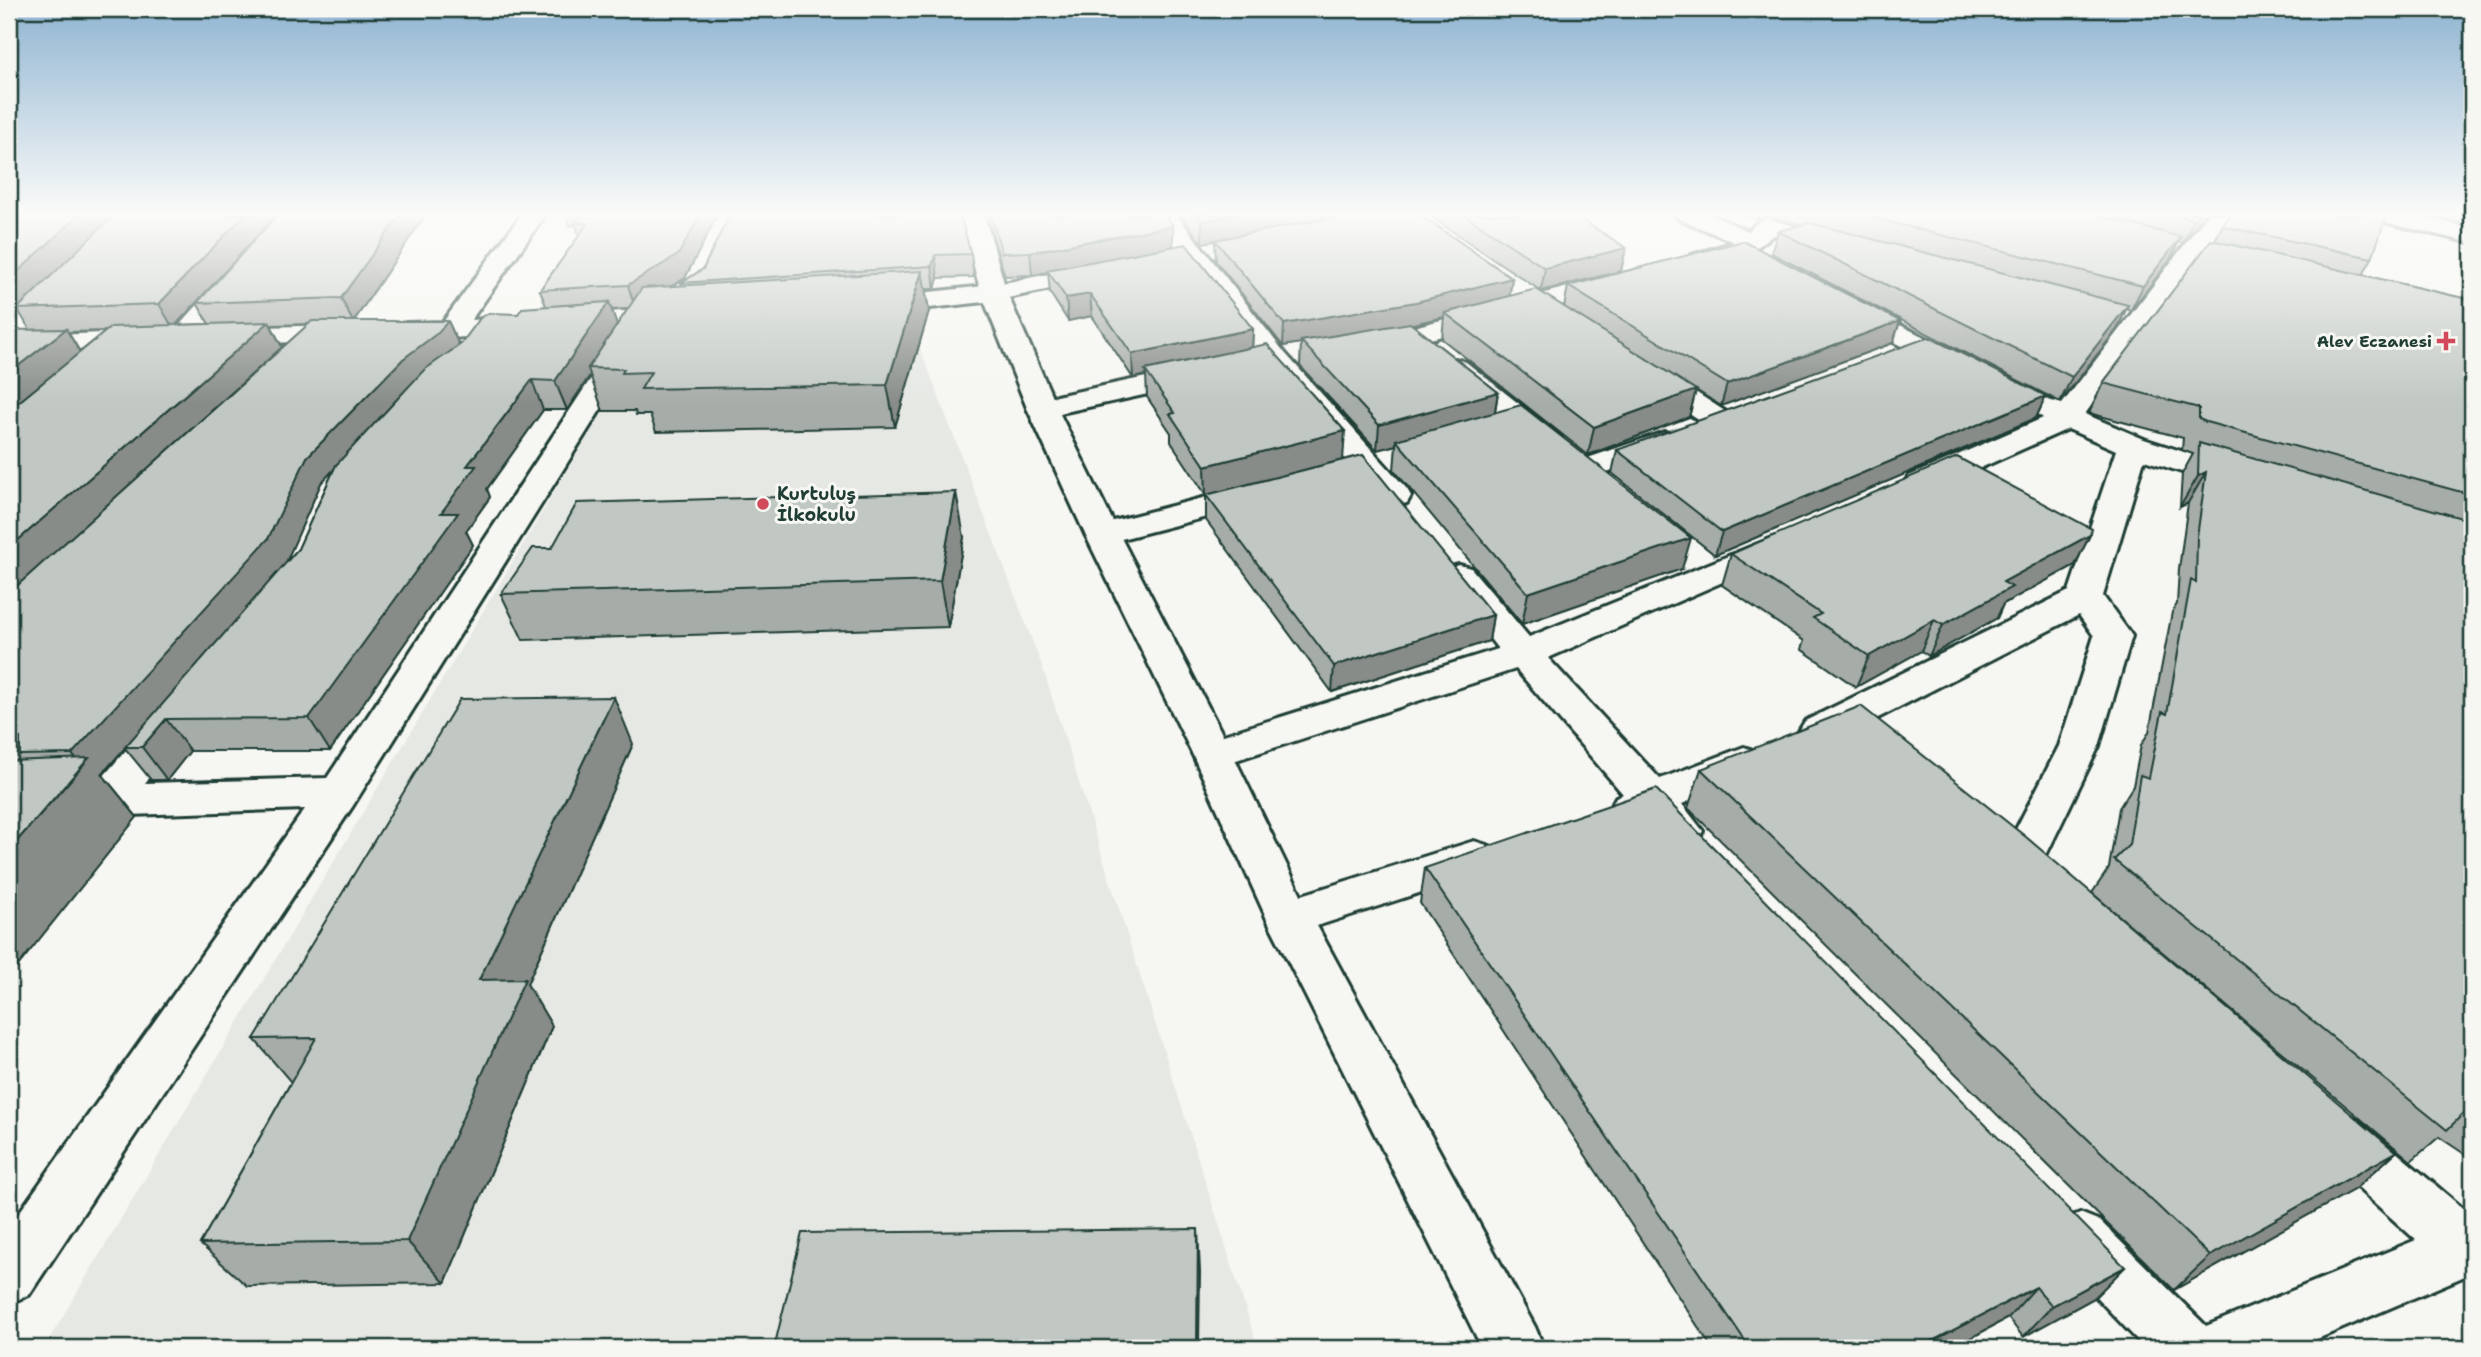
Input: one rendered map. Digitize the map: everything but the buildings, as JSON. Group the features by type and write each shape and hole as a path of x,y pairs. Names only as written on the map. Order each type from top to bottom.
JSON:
{"street":[{"path":"183,338 237,277"},
{"path":"451,330 489,277"},
{"path":"990,277 1042,408 1212,753 1289,917 1514,1348"},
{"path":"844,307 995,293 1073,277"},
{"path":"1208,277 1274,360 1382,461 1429,538 1523,654 1652,801 1711,861"},
{"path":"1352,346 1415,335 1633,277"},
{"path":"1890,496 2066,419 2124,320 2167,277"},
{"path":"1504,281 1571,325"},
{"path":"1824,294 1981,376"},
{"path":"9,345 121,339 451,330 645,317 693,303"},
{"path":"9,1275 339,793 645,317"},
{"path":"9,337 28,318"},
{"path":"462,365 489,327"},
{"path":"282,367 317,333"},
{"path":"1415,335 1595,479 1732,416 1628,362"},
{"path":"80,373 121,339"},
{"path":"1883,360 1921,345"},
{"path":"1042,408 1220,370"},
{"path":"2018,394 2066,419 2133,446 2264,487"},
{"path":"1484,432 1522,421"},
{"path":"1601,818 1652,801 1844,719 2085,597 2133,446"},
{"path":"1329,475 1382,461"},
{"path":"1102,534 1289,485"},
{"path":"1212,753 1523,654 1703,565 1802,535"},
{"path":"2021,863 2079,746 2113,636 2085,597"},
{"path":"107,800 195,696"},
{"path":"1844,719 1886,753"},
{"path":"9,803 339,793"},
{"path":"1289,917 1510,847"},
{"path":"2226,1348 2469,1246 2300,1104"},
{"path":"2050,1209 2186,1348"}],"shaded area":[{"path":"913,330 1042,666 1258,1348 44,1348 643,343"}],"place":[{"name":"Alev Eczanesi","path":"2446,341"},
{"name":"Kurtuluş İlkokulu","path":"763,504"}]}
